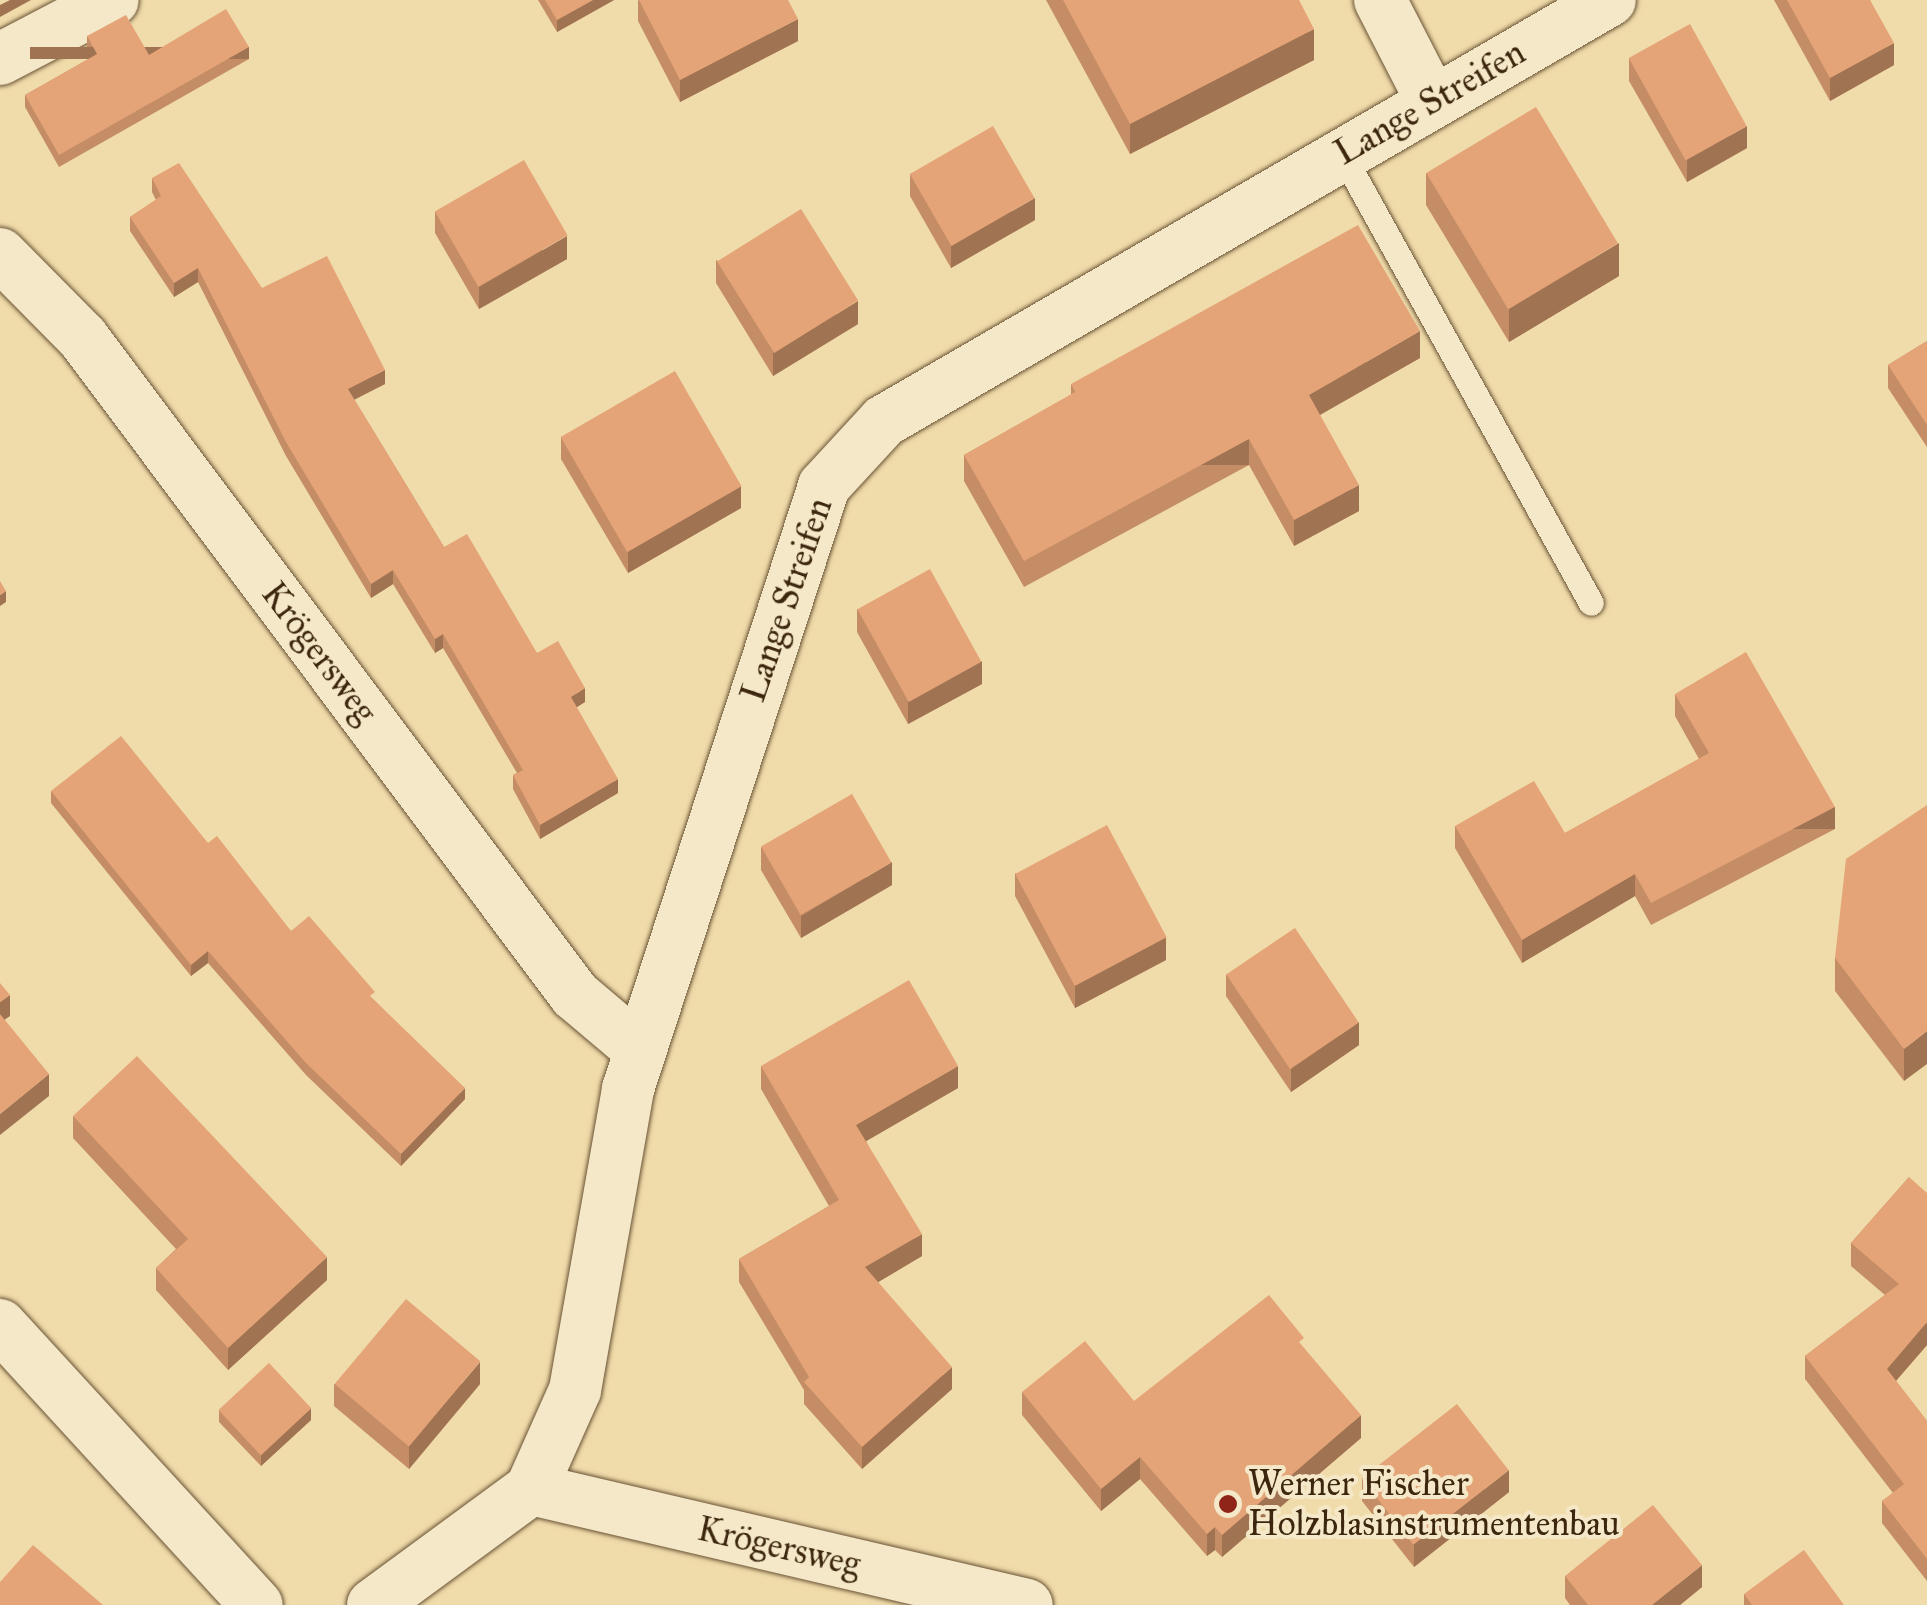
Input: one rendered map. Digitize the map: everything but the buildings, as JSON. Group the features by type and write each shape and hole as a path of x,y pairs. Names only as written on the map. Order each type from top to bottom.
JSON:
{"street":[{"path":"0,60 113,0"},
{"path":"1380,0 1432,102"},
{"name":"Lange Streifen","path":"532,1489 575,1390 639,1049 824,486 884,421 1610,0"},
{"name":"Krögersweg","path":"0,254 83,338 575,995 639,1049"},
{"path":"0,1325 257,1605"},
{"path":"373,1605 532,1489"},
{"name":"Krögersweg","path":"532,1489 1027,1605"}],"lane":[{"path":"1342,154 1591,602"}],"place":[{"name":"Werner Fischer Holzblasinstrumentenbau","path":"1228,1504"}]}
